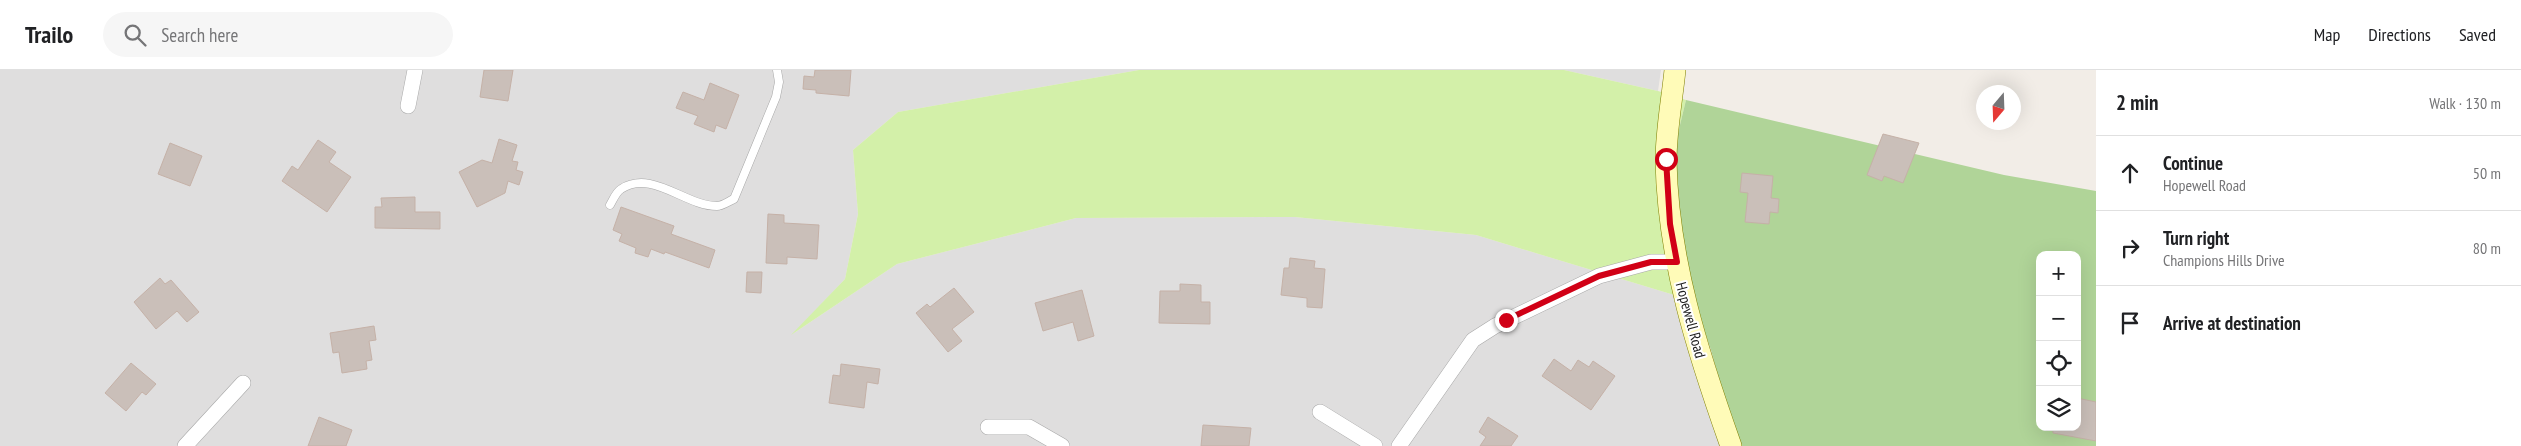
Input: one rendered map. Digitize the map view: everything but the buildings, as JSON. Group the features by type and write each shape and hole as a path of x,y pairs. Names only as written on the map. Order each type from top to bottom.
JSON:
{"street":[{"path":"408,106 415,70"},
{"name":"Hopewell Road","path":"1675,70 1666,159 1670,224 1682,289 1699,355 1731,446"},
{"path":"1399,446 1473,340 1495,326 1599,276 1651,262 1677,262"},
{"path":"185,446 243,383"},
{"path":"1320,412 1375,446"},
{"path":"988,427 1029,427 1062,446"}],"lane":[{"path":"610,205 619,190 635,183 653,184 700,204 719,206 734,198 776,97 779,82 777,70"}],"shaded area":[{"path":"0,70 1139,70 898,112 853,150 858,214 845,279 794,333 897,264 1076,218 1295,217 1476,235 1694,301 1711,350 1737,446 0,446"},
{"path":"1564,70 1661,70 1658,91"}],"green space":[{"path":"1139,70 1564,70 1658,91 1686,100 1667,179 1694,301 1476,235 1295,217 1076,218 897,264 791,335 845,279 858,214 853,150 898,112"},
{"path":"1686,100 2004,175 2096,191 2096,446 1737,446 1711,350 1694,301 1667,179"}],"route":[{"path":"1506,320 1599,276 1651,262 1677,262 1670,224 1666,159"}]}
